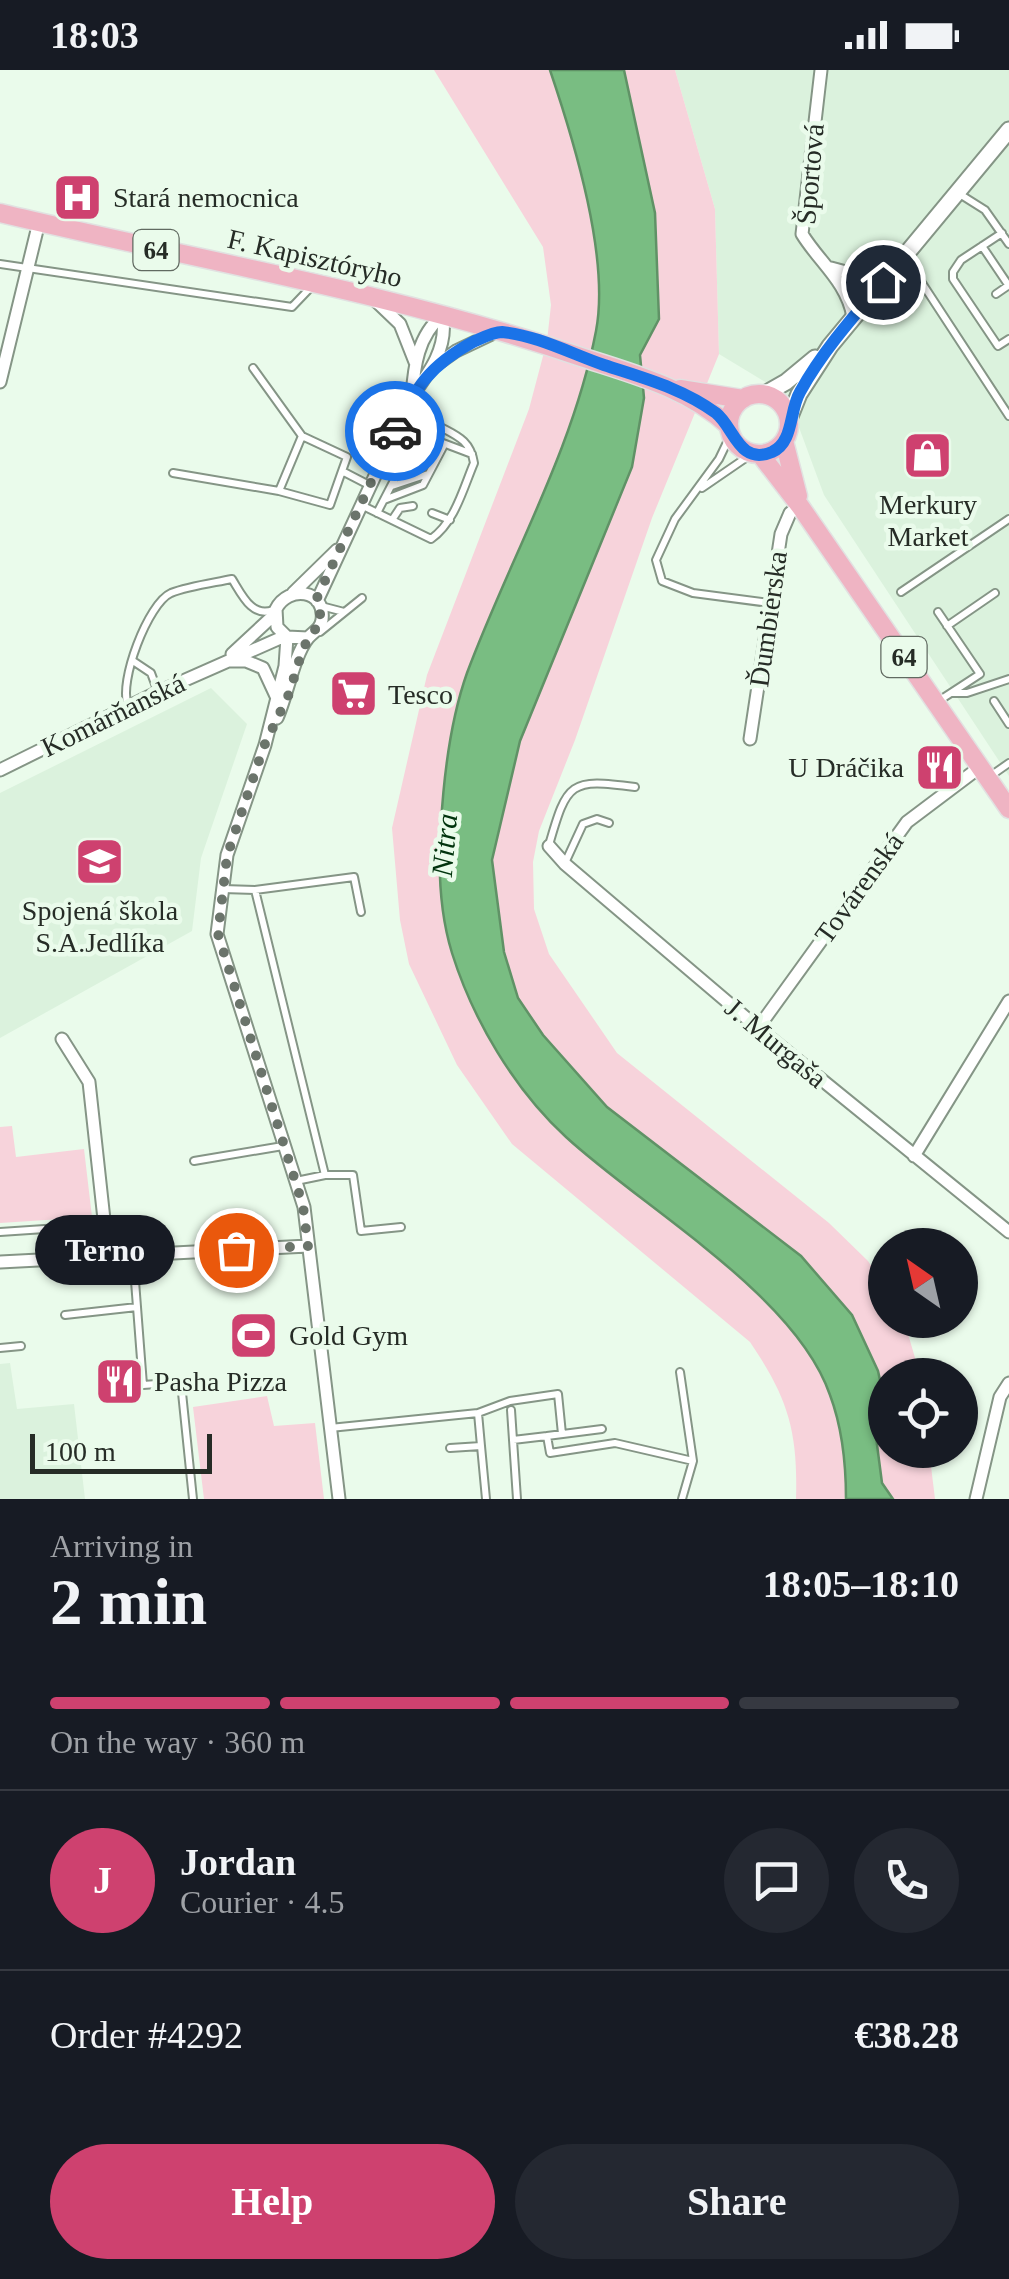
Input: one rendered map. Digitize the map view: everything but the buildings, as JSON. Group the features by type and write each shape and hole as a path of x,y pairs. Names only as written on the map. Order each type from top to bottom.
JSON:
{"main road":[{"name":"F. Kapisztóryho","path":"0,213 442,316"},
{"name":"64","path":"442,316 550,346 677,389 744,399 765,394"},
{"name":"64","path":"677,389 730,430 739,446 756,454 800,506 944,698 1009,809"},
{"path":"765,394 781,403 789,419"},
{"path":"730,430 733,410 744,399"},
{"name":"64","path":"789,419 784,441 800,506"},
{"path":"756,454 771,452 784,441"}],"street":[{"name":"Športová","path":"821,70 802,234 813,252 831,268 854,317"},
{"path":"789,419 798,394 830,346 1009,130"},
{"path":"0,382 38,222"},
{"path":"831,268 883,282"},
{"path":"373,298 400,324 415,362"},
{"path":"442,316 445,331 431,369 410,400 415,362 430,325 442,316"},
{"path":"431,369 456,351 498,332"},
{"path":"765,394 830,346"},
{"name":"Komárňanská","path":"0,770 226,660 286,637 311,636 322,621 318,603 340,547 410,400"},
{"name":"Ďumbierska","path":"750,740 780,534 790,513 800,506"},
{"name":"Komárňanská","path":"226,660 275,612 282,598 294,593 340,547"},
{"path":"294,593 306,594 318,603"},
{"path":"275,612 277,627 286,637 277,698 227,856 218,934 304,1207 339,1499"},
{"path":"264,746 311,636"},
{"path":"226,660 246,661 264,668 277,698"},
{"name":"Továrenská","path":"758,1028 906,822 984,772"},
{"name":"J. Murgaša","path":"549,846 564,864 758,1028 1009,1232"},
{"path":"914,1156 1009,1001"},
{"path":"62,1039 89,1082 108,1256"},
{"path":"0,1262 308,1246"},
{"path":"976,1499 1000,1397 1009,1383"}],"lane":[{"path":"957,192 985,210 1009,244"},
{"path":"1002,234 955,266 954,279 998,346 1009,339"},
{"path":"982,246 1009,286 996,294"},
{"path":"900,262 920,280 1009,416"},
{"path":"0,264 292,306 313,285"},
{"path":"172,473 279,491 330,505 347,457 302,436 252,368"},
{"path":"360,504 431,539 450,520 474,462 473,455 462,436 432,422 410,400"},
{"path":"432,422 434,440 473,455"},
{"path":"730,430 697,492 675,519 656,560 662,581 693,593 770,604"},
{"path":"279,491 302,436"},
{"path":"384,500 423,485 444,446"},
{"path":"378,513 406,457 444,446"},
{"path":"697,492 756,454"},
{"path":"399,470 436,460"},
{"path":"342,471 369,485"},
{"path":"391,487 429,474"},
{"path":"392,520 400,508 412,506"},
{"path":"432,513 450,520"},
{"path":"901,592 1009,520"},
{"path":"128,706 124,698 149,614 168,594 232,579 248,604 262,613 275,612"},
{"path":"947,626 995,594"},
{"path":"311,636 328,628 362,598"},
{"path":"318,603 344,612"},
{"path":"938,612 980,674 944,698"},
{"path":"133,661 150,673 158,692"},
{"path":"944,698 1009,679"},
{"path":"994,702 1009,724"},
{"path":"984,772 1009,764"},
{"path":"549,846 559,810 573,789 592,781 635,787"},
{"path":"564,864 583,824 597,819 609,823"},
{"path":"222,889 255,890 354,877 360,912"},
{"path":"255,890 325,1175"},
{"path":"194,1161 284,1145"},
{"path":"296,1181 353,1175 361,1231 401,1227"},
{"path":"0,1232 105,1226"},
{"path":"132,1255 143,1384 212,1380"},
{"path":"65,1315 138,1307"},
{"path":"0,1348 21,1346"},
{"path":"680,1372 694,1462 682,1499"},
{"path":"181,1383 193,1499"},
{"path":"330,1428 478,1413 510,1401 558,1394 562,1434"},
{"path":"511,1410 518,1499"},
{"path":"478,1413 486,1499"},
{"path":"513,1440 602,1428"},
{"path":"547,1436 550,1453 615,1443 694,1462"},
{"path":"450,1448 481,1446"}],"shaded area":[{"path":"434,70 550,70 587,200 599,302 586,376 572,419 467,673 456,710 446,766 440,856 442,905 452,953 471,1003 497,1052 547,1118 752,1289 812,1358 837,1420 846,1499 796,1499 795,1454 788,1416 774,1381 750,1342 512,1144 457,1065 409,964 400,920 392,828 427,675 529,409 547,341 551,305 543,247"},
{"path":"624,70 675,70 715,209 719,354 652,518 539,831 533,862 534,909 549,954 617,1053 829,1223 868,1261 868,1338 909,1338 915,1358 869,1358 801,1256 607,1107 543,1035 518,998 504,952 492,860 520,741 632,467 644,398 640,355 659,319 644,166"},
{"path":"675,70 1009,70 1009,776 824,495 787,395 719,354 715,209"},
{"name":"Spojená škola S.A.Jedlíka","path":"211,688 247,724 201,858 192,931 0,1038 0,793"},
{"path":"12,1126 16,1157 84,1149 92,1217 0,1223 0,1127"},
{"path":"10,1363 17,1409 74,1404 85,1499 0,1499 0,1364"},
{"path":"267,1396 274,1426 315,1423 324,1499 204,1499 193,1407"},
{"path":"880,1468 931,1468 935,1499 893,1499 882,1483"}],"water":[{"name":"Nitra","path":"550,70 624,70 655,213 659,319 640,355 644,398 632,467 520,741 492,860 504,952 518,998 543,1035 607,1107 801,1256 852,1315 872,1358 868,1358 868,1468 880,1468 882,1483 893,1499 846,1499 838,1420 830,1395 812,1358 785,1322 714,1255 566,1137 529,1097 497,1052 471,1003 444,921 440,840 446,766 456,710 467,673 572,419 596,331 599,302 594,235"}],"way so far":[{"path":"236,1250 308,1246 303,1206 218,934 227,856 264,746 289,694 308,638 322,621 316,600 395,431"}],"place":[{"name":"Stará nemocnica","path":"78,197"},
{"name":"Merkury Market","path":"928,456"},
{"name":"Tesco","path":"353,694"},
{"name":"U Dráčika","path":"939,767"},
{"name":"Spojená škola S.A.Jedlíka","path":"100,862"},
{"name":"Terno","path":"236,1250"},
{"name":"Gold Gym","path":"254,1335"},
{"name":"Pasha Pizza","path":"119,1381"}],"route":[{"path":"395,431 431,369 456,351 498,332 540,342 677,389 730,426 742,449 766,454 786,437 798,394 830,346 883,282"}]}
